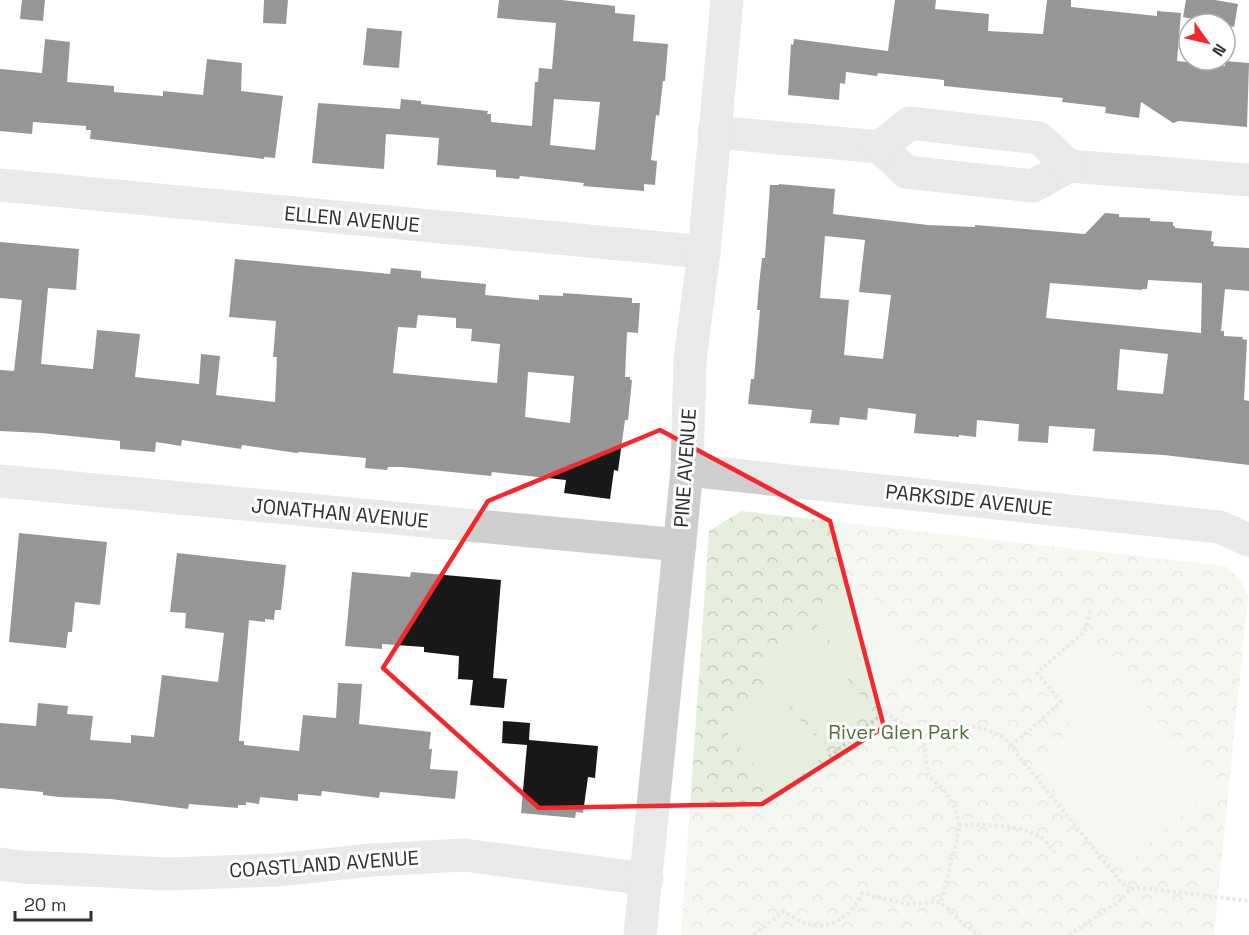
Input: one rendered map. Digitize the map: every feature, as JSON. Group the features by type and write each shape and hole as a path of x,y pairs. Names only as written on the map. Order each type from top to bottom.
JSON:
{"street":[{"name":"PINE AVENUE","path":"640,935 687,470 690,360 704,252 727,0"},
{"path":"880,147 910,123 1039,138 1069,166"},
{"path":"714,132 880,147 906,172 1033,186 1069,166 1249,180"},
{"name":"ELLEN AVENUE","path":"0,185 704,252"},
{"name":"PARKSIDE AVENUE","path":"687,470 1219,527 1249,540"},
{"name":"JONATHAN AVENUE","path":"0,481 680,545"},
{"name":"COASTLAND AVENUE","path":"0,864 168,874 277,870 372,860 464,855 647,879"}],"path":[{"path":"1011,746 1061,702 1037,673 1085,632 1090,610"},
{"path":"829,756 885,712 922,737 928,775 947,793 956,810 959,825 941,902"},
{"path":"922,737 950,727 977,727 993,731 1005,739 1121,882 1130,889 1144,888 1249,901"},
{"path":"959,825 991,824 1034,833 1056,854"},
{"path":"1069,935 1122,899 1130,889"},
{"path":"754,935 784,911 795,921 807,926 822,927 839,922 856,905 862,893 908,904 941,902 964,925 980,935"}],"highlighted area":[{"path":"660,430 830,521 884,727 762,804 539,808 383,668 488,501"}],"green space":[{"name":"River Glen Park","path":"741,511 1226,566 1240,579 1248,598 1214,935 681,935 709,531"},
{"path":"858,582 919,657 874,694 812,619"},
{"path":"805,626 866,702 821,739 759,663"},
{"path":"1081,628 1214,789 1119,868 1034,764 1075,729 1028,673"},
{"path":"767,681 828,752 779,794 719,723"}],"building":[{"path":"22,0 45,0 43,21 20,19"},
{"path":"264,0 288,0 286,24 263,23"},
{"path":"499,0 562,0 615,6 615,13 635,15 633,41 668,44 665,81 663,81 659,116 656,115 651,160 657,161 655,185 644,184 644,191 583,186 584,183 520,176 519,179 496,177 496,170 437,165 439,138 386,134 384,169 312,163 318,103 400,109 401,99 421,101 421,104 488,111 487,114 491,114 491,122 532,126 535,82 538,82 539,68 552,69 556,23 497,18","holes":["554,99 600,102 595,150 550,145"]},
{"path":"895,0 936,0 935,9 989,14 988,31 1043,34 1047,0 1071,0 1071,7 1157,16 1157,11 1177,13 1177,72 1237,72 1237,62 1249,63 1247,127 1179,121 1173,123 1141,102 1139,118 1105,113 1106,107 1062,102 1063,98 944,86 944,80 878,73 877,76 846,72 845,84 840,83 839,100 788,95 791,44 793,45 794,39 888,51"},
{"path":"1186,0 1215,0 1238,4 1237,12 1184,12"},
{"path":"367,28 402,31 399,68 363,65"},
{"path":"45,39 70,42 67,82 114,86 114,92 163,96 163,91 203,95 207,59 242,63 241,91 283,96 275,158 264,157 264,159 90,139 91,130 86,130 86,126 33,122 32,134 0,131 0,69 42,73"},
{"path":"770,185 835,189 833,214 928,225 975,227 975,225 1085,234 1105,213 1119,214 1119,217 1150,218 1150,221 1173,222 1175,228 1212,231 1213,246 1249,248 1249,291 1225,289 1221,331 1224,331 1224,336 1243,337 1242,339 1247,340 1244,400 1249,401 1249,465 1164,455 1093,451 1095,429 1049,426 1048,443 1018,441 1019,424 977,420 976,437 959,435 959,437 914,433 916,414 868,408 867,420 840,417 839,425 810,423 812,410 748,404 751,379 754,379 760,310 757,310 759,285 762,258 765,258","holes":["825,236 865,240 859,292 891,295 883,359 844,355 849,300 820,298","1148,280 1202,283 1201,333 1046,318 1050,283 1147,289","1120,349 1168,354 1163,394 1117,390"]},
{"path":"0,242 79,249 76,290 48,288 41,364 93,369 97,330 140,334 135,377 199,384 201,354 220,356 216,395 275,402 277,357 273,357 276,321 229,317 235,259 390,274 391,268 421,271 421,278 486,284 485,295 539,300 539,295 563,296 563,293 632,298 632,303 640,303 638,333 627,332 625,377 630,377 632,380 628,420 625,420 618,471 614,470 610,499 564,493 566,480 492,472 491,476 402,467 388,467 387,470 365,468 366,458 297,453 242,445 241,449 182,440 181,446 156,442 155,452 120,449 120,441 0,431 0,370 14,371 22,300 0,298","holes":["418,315 456,318 456,328 472,329 471,341 500,344 497,383 393,373 398,327 416,328","528,372 574,376 570,423 525,417"]},
{"path":"19,533 107,542 100,605 75,602 72,632 68,632 66,648 9,642"},
{"path":"177,553 286,565 281,610 275,610 274,620 265,619 265,622 249,620 239,741 244,741 244,745 299,751 303,715 336,718 338,683 362,684 359,724 431,732 430,769 458,771 455,799 380,792 379,798 322,791 321,796 298,794 298,801 260,797 259,804 246,802 246,805 238,805 238,808 189,804 188,809 111,799 59,797 43,795 43,792 0,788 0,723 36,726 38,703 68,706 67,714 93,716 90,740 131,743 131,735 154,737 162,675 218,682 224,633 185,628 186,613 170,612"},
{"path":"352,572 410,577 411,572 501,580 493,678 507,679 504,708 470,705 473,680 458,679 459,656 424,652 424,647 382,644 382,649 345,646"},
{"path":"503,721 530,723 529,740 598,746 595,778 588,777 583,813 576,812 575,818 521,813 527,745 502,743"}]}
